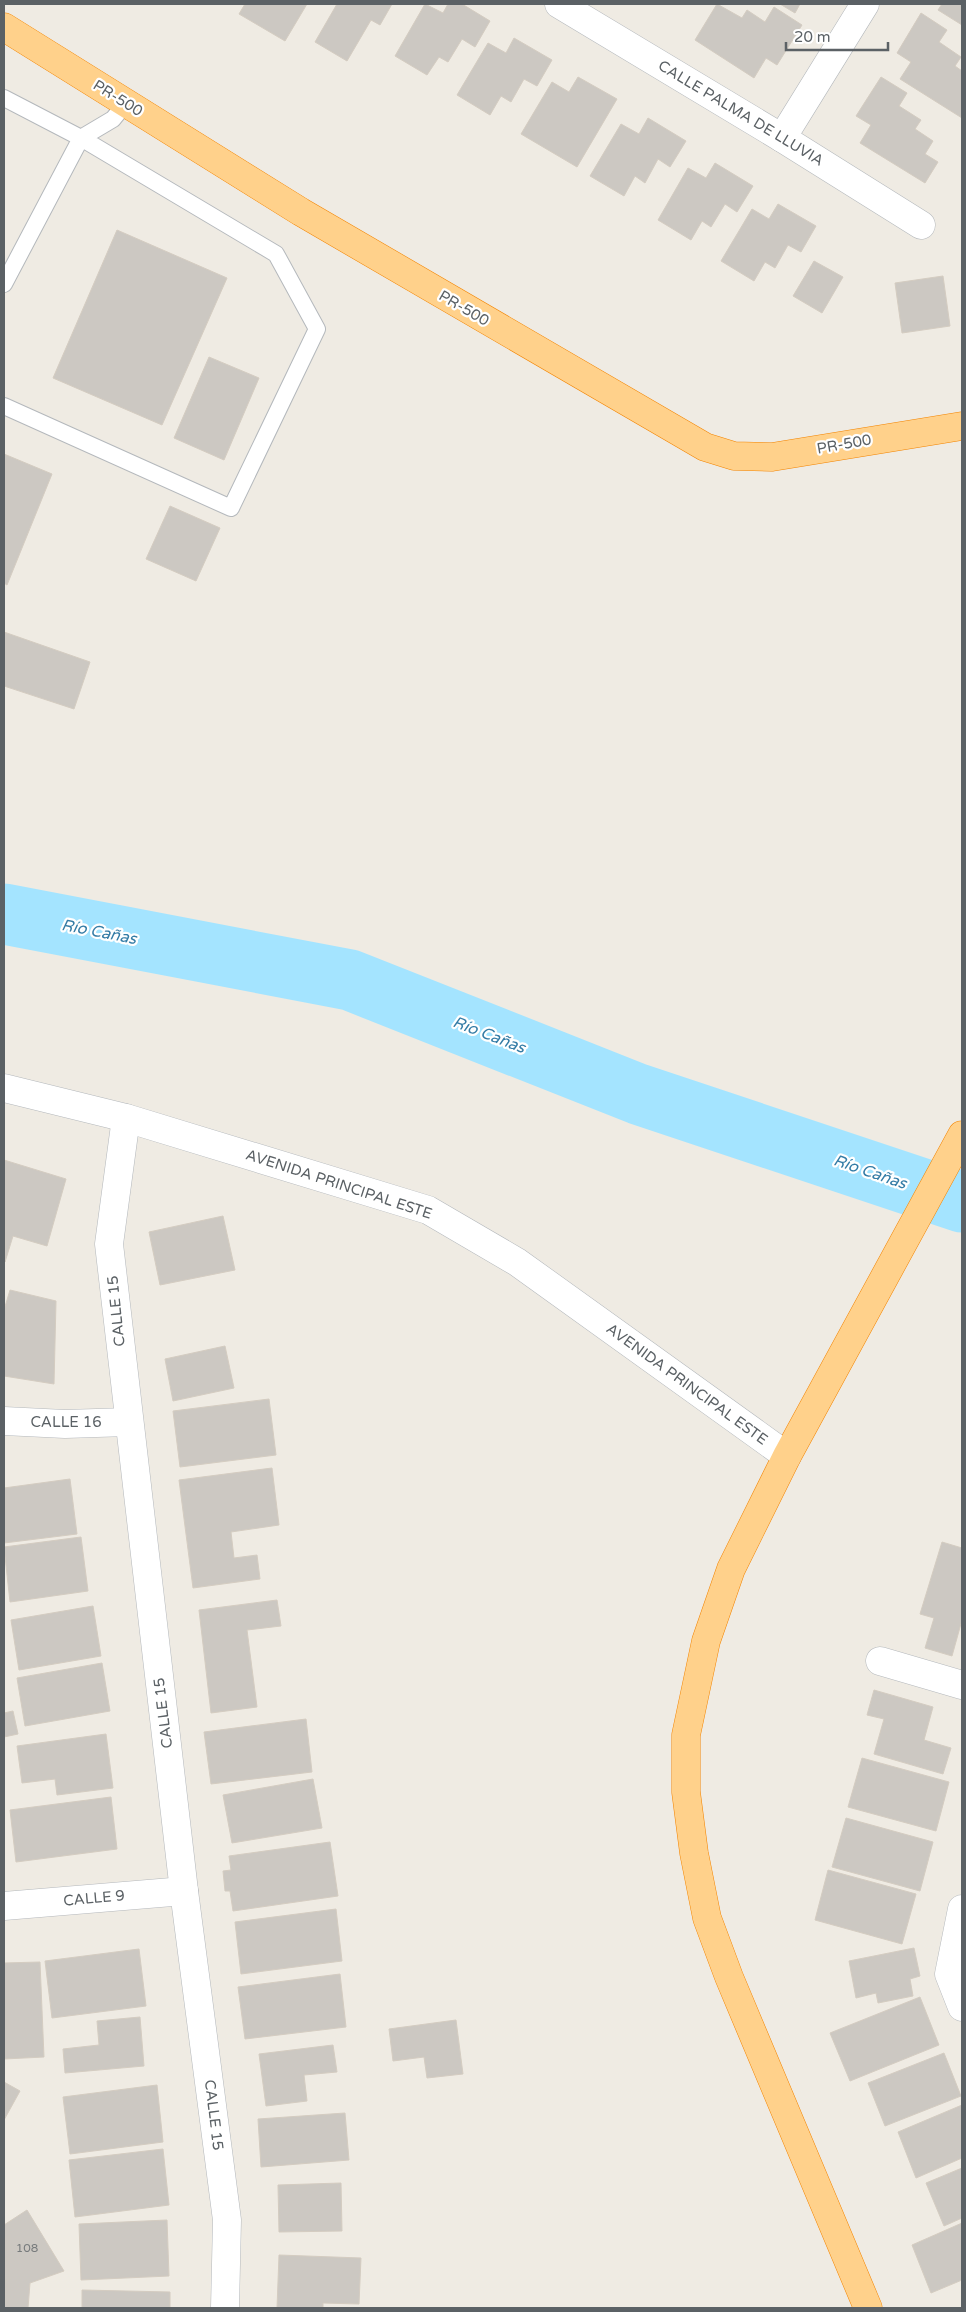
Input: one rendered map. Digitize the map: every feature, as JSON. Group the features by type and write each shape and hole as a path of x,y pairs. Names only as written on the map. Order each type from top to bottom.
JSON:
{"highway":[{"name":"PR-500","path":"4,27 300,212 705,447 734,456 772,457 962,426"},
{"path":"868,2308 729,1977 707,1918 694,1852 686,1792 686,1735 706,1641 731,1569 787,1456 962,1135"}],"street":[{"name":"CALLE PALMA DE LLUVIA","path":"559,4 782,138 921,225"},
{"path":"782,138 865,4"},
{"name":"AVENIDA PRINCIPAL ESTE","path":"4,1088 126,1118 428,1210 517,1262 787,1456"},
{"name":"CALLE 15","path":"126,1118 109,1244 128,1422 184,1891 228,2220 225,2308"},
{"name":"CALLE 16","path":"4,1421 66,1424 128,1422"},
{"path":"880,1661 962,1685"},
{"name":"CALLE 9","path":"4,1906 184,1891"},
{"path":"962,1909 949,1974 962,2007"}],"lane":[{"path":"4,98 81,138 276,254 317,329 231,508 4,406"},
{"path":"4,284 81,138 113,119 126,103"}],"building":[{"path":"245,4 307,4 285,41 239,14"},
{"path":"337,4 392,4 380,25 371,20 347,61 315,42"},
{"path":"425,4 443,13 448,4 462,4 490,21 475,47 462,39 448,62 439,57 427,75 395,56"},
{"path":"717,4 742,18 747,10 765,22 774,7 802,25 777,65 766,58 754,78 695,40"},
{"path":"780,4 800,4 795,13"},
{"path":"942,4 962,4 962,25 938,10"},
{"path":"921,13 947,30 939,42 961,57 955,66 962,71 962,118 900,79 911,62 897,53"},
{"path":"514,38 552,60 537,86 524,79 511,102 501,96 490,115 457,95 488,43 506,53"},
{"path":"578,77 617,99 577,167 521,134 552,82 569,92"},
{"path":"881,77 907,93 899,106 921,120 915,129 933,141 925,154 938,162 925,183 860,143 871,125 856,116"},
{"path":"648,118 686,141 670,167 658,159 645,183 635,176 624,196 590,176 621,124 639,134"},
{"path":"715,163 753,186 737,212 725,204 711,227 702,221 691,240 658,220 688,168 706,178"},
{"path":"778,204 816,226 801,252 788,245 775,268 765,262 754,281 721,261 752,209 769,219"},
{"path":"117,230 227,278 162,425 53,378"},
{"path":"814,261 843,277 822,313 793,296"},
{"path":"943,276 950,326 902,333 895,283"},
{"path":"209,357 259,378 224,460 174,438"},
{"path":"4,454 52,474 7,585 4,583"},
{"path":"170,506 220,528 196,581 146,559"},
{"path":"4,632 90,662 74,709 4,686"},
{"path":"4,1160 66,1179 47,1246 13,1236 5,1262"},
{"path":"223,1216 235,1270 160,1285 149,1232"},
{"path":"10,1290 56,1301 54,1384 4,1376 4,1310"},
{"path":"225,1346 234,1388 173,1401 165,1359"},
{"path":"269,1399 276,1455 180,1467 173,1411"},
{"path":"272,1468 279,1525 231,1532 234,1558 257,1555 260,1579 193,1588 179,1480"},
{"path":"70,1479 77,1534 4,1543 4,1488"},
{"path":"81,1537 88,1591 10,1602 4,1547"},
{"path":"942,1542 962,1548 962,1620 952,1656 925,1648 934,1618 920,1614"},
{"path":"277,1600 281,1626 247,1630 257,1707 211,1713 199,1610"},
{"path":"93,1606 101,1656 19,1670 11,1620"},
{"path":"102,1663 110,1711 25,1726 17,1678"},
{"path":"874,1690 933,1707 924,1740 951,1748 943,1774 874,1754 884,1719 867,1715"},
{"path":"13,1711 18,1734 4,1737 4,1713"},
{"path":"306,1719 312,1772 211,1784 204,1732"},
{"path":"106,1734 113,1788 57,1795 55,1779 22,1783 17,1746"},
{"path":"862,1758 949,1782 936,1831 848,1807"},
{"path":"313,1779 322,1828 232,1843 223,1795"},
{"path":"111,1797 117,1849 16,1862 10,1810"},
{"path":"846,1818 933,1842 920,1891 832,1867"},
{"path":"330,1842 338,1896 233,1911 230,1891 225,1891 223,1871 231,1870 229,1856"},
{"path":"828,1870 916,1894 902,1944 815,1920"},
{"path":"336,1909 342,1961 241,1974 235,1922"},
{"path":"914,1948 920,1976 910,1979 913,1996 878,2003 876,1993 856,1998 849,1961"},
{"path":"139,1949 146,2006 52,2018 45,1961"},
{"path":"40,1962 44,2057 4,2059 4,1963"},
{"path":"340,1974 346,2027 245,2039 238,1987"},
{"path":"920,1997 939,2045 850,2081 830,2033"},
{"path":"140,2017 144,2066 65,2073 63,2049 99,2045 97,2021"},
{"path":"456,2020 463,2074 427,2078 424,2057 393,2061 389,2029"},
{"path":"333,2045 337,2072 304,2075 307,2101 266,2106 259,2054"},
{"path":"944,2053 961,2096 885,2126 868,2083"},
{"path":"4,2082 20,2091 4,2120"},
{"path":"157,2085 163,2142 70,2154 63,2097"},
{"path":"962,2105 962,2158 916,2178 898,2132"},
{"path":"345,2113 349,2160 261,2167 258,2119"},
{"path":"163,2149 169,2205 75,2217 69,2160"},
{"path":"962,2168 962,2218 944,2226 926,2183"},
{"path":"341,2183 342,2231 279,2232 278,2185"},
{"path":"27,2210 64,2271 30,2283 28,2308 4,2308 4,2225"},
{"path":"167,2220 169,2276 81,2280 79,2224"},
{"path":"962,2223 962,2280 931,2293 912,2245"},
{"path":"279,2255 361,2258 359,2304 323,2303 323,2308 277,2308"},
{"path":"82,2290 170,2292 170,2308 82,2308"}],"waterway":[{"name":"Río Cañas","path":"4,914 350,980 638,1094 962,1202"}]}
